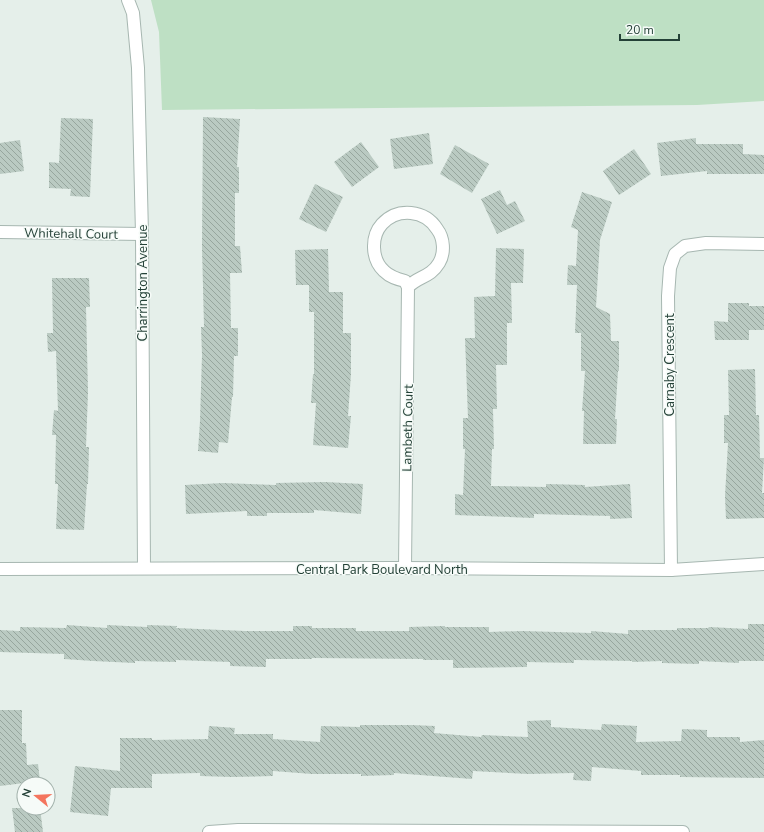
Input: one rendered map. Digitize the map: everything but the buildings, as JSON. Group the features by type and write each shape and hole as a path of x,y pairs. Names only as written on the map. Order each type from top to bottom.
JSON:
{"street":[{"name":"Charrington Avenue","path":"128,0 133,13 138,68 142,234 144,568"},
{"path":"408,212 420,214 433,222 440,232 443,241 439,263 432,272 425,277 413,281 408,287 405,281 394,278 384,271 378,263 374,252 374,242 377,231 382,224 392,216 408,212"},
{"name":"Whitehall Court","path":"0,232 142,234"},
{"name":"Carnaby Crescent","path":"671,570 668,296 670,268 675,254 686,246 706,243 764,244"},
{"name":"Lambeth Court","path":"404,568 408,287"},
{"name":"Central Park Boulevard North","path":"0,569 404,568 671,570 764,564"},
{"path":"209,832 683,832"}],"green space":[{"path":"151,0 764,0 764,101 697,105 162,110 159,32"}]}
